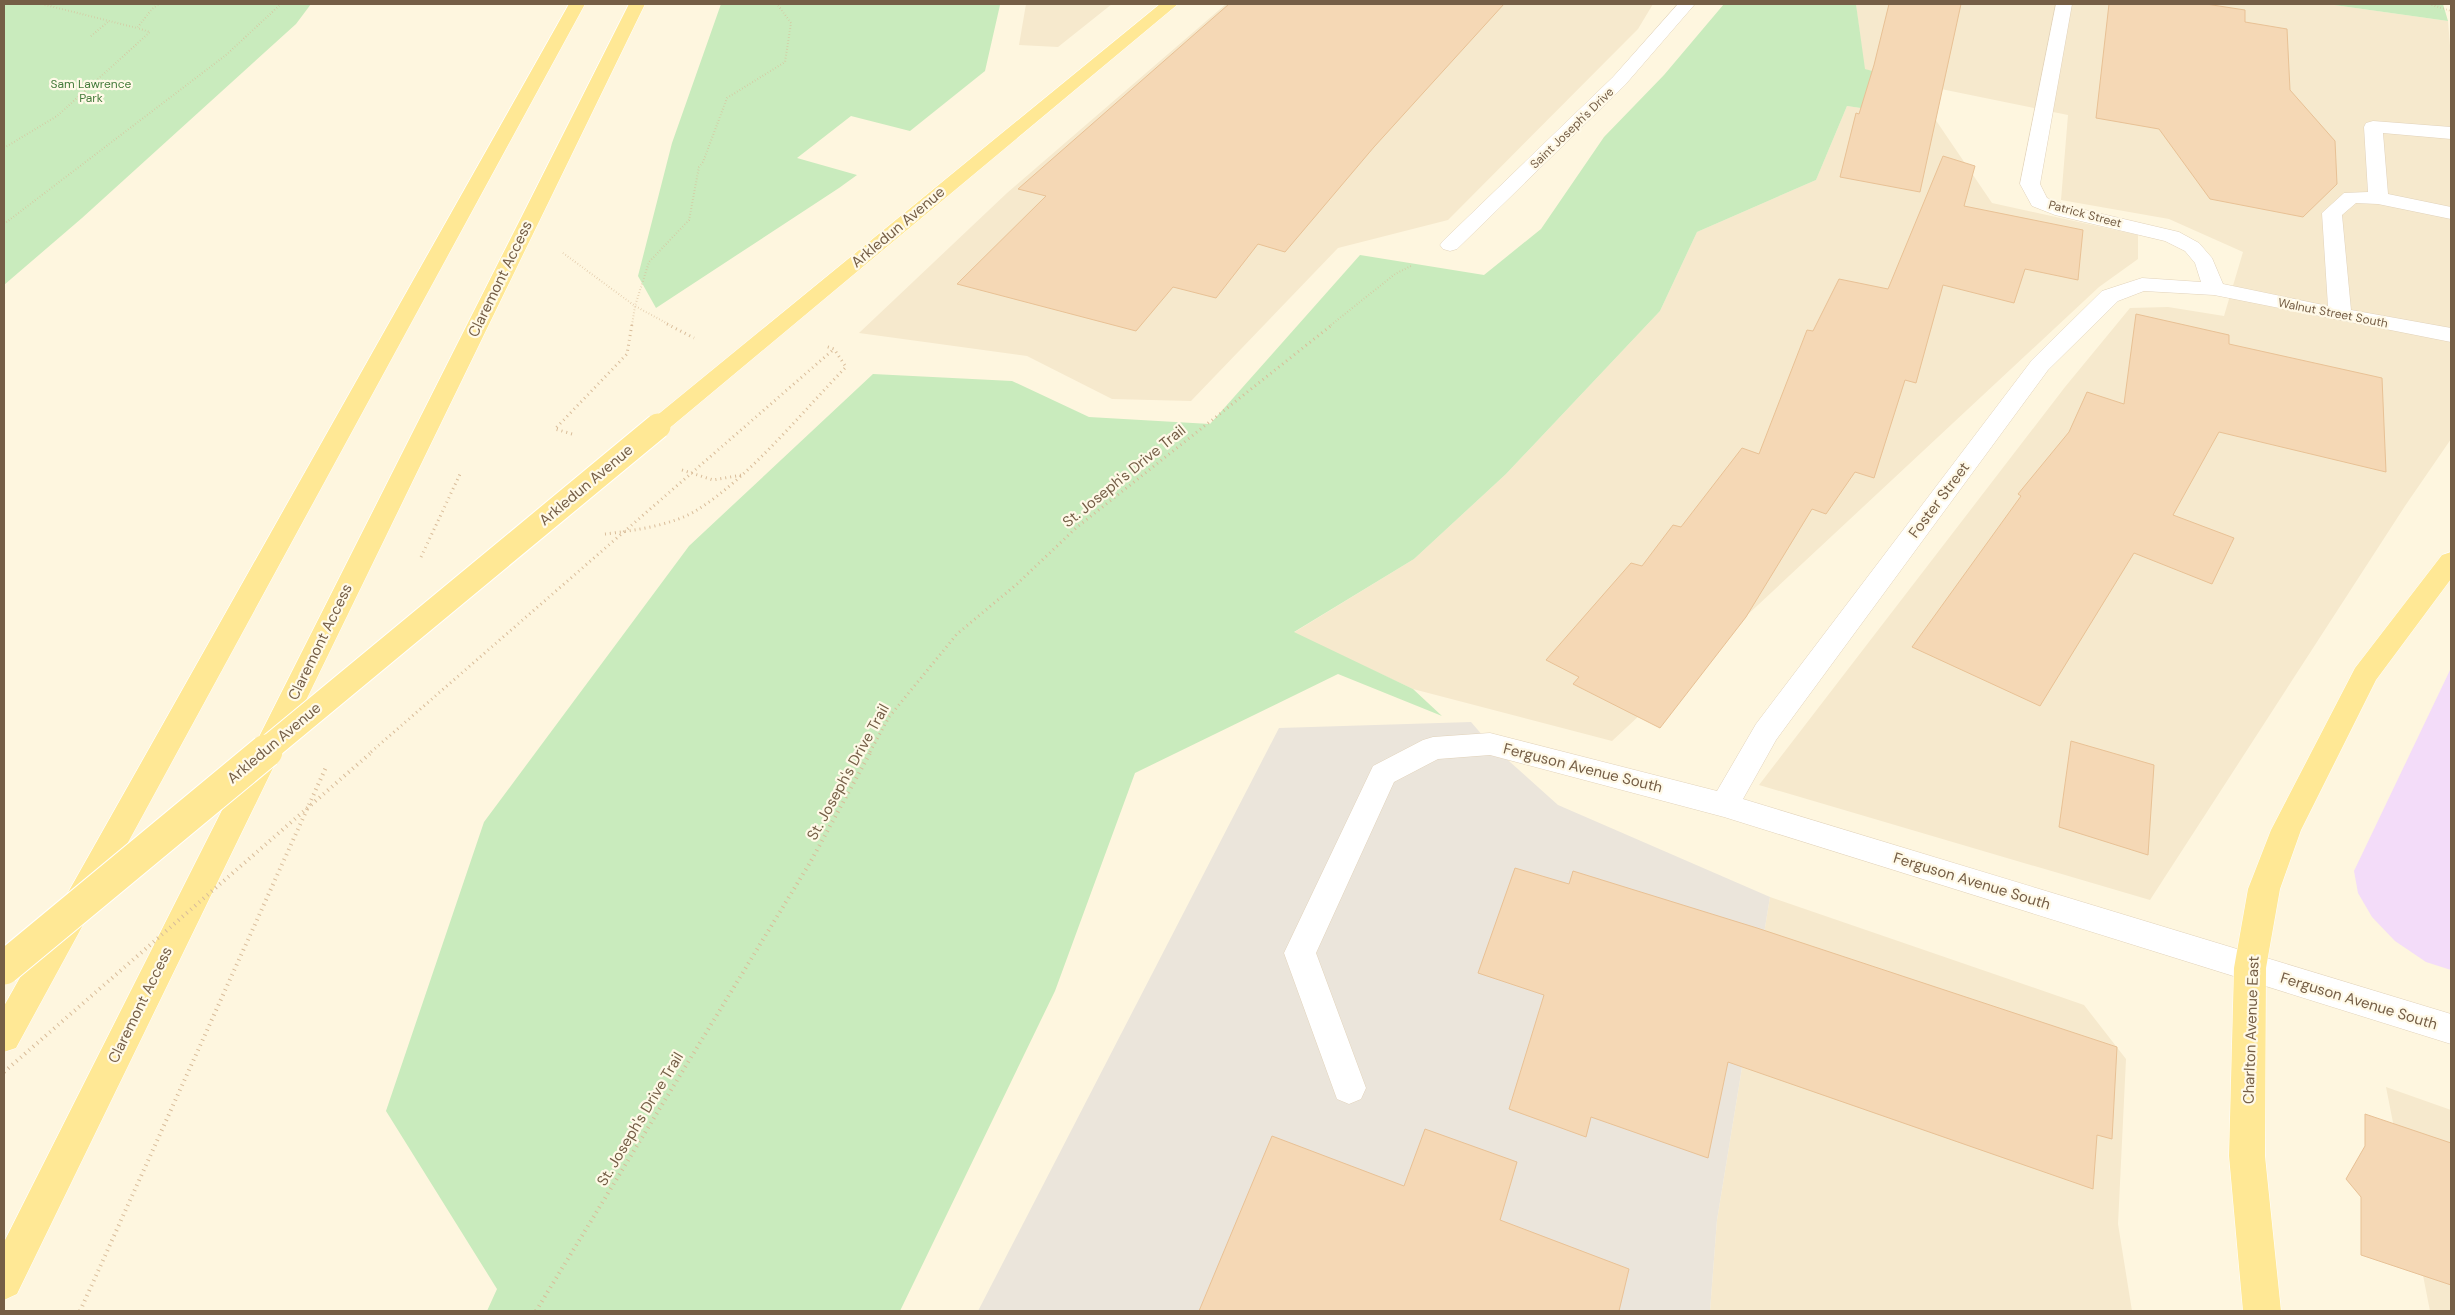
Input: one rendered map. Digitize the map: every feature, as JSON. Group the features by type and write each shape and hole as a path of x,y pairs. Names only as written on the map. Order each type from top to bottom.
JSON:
{"main road":[{"path":"4,1037 578,4"},
{"name":"Claremont Access","path":"4,1281 637,4"},
{"name":"Arkledun Avenue","path":"4,968 1170,4"},
{"name":"Charlton Avenue East","path":"2262,1311 2247,1156 2250,968 2264,889 2286,830 2366,675 2451,561"}],"street":[{"name":"Saint Joseph's Drive","path":"1450,245 1619,81 1687,4"},
{"name":"Patrick Street","path":"2064,4 2030,184 2038,202 2062,211 2172,236 2192,246 2205,262 2214,289"},
{"path":"2378,198 2373,127 2451,133"},
{"path":"2340,315 2332,213 2351,197 2378,198 2451,213"},
{"name":"Foster Street","path":"1724,805 1766,732 2040,365 2110,296 2142,284 2214,289"},
{"name":"Walnut Street South","path":"2214,289 2340,315 2451,335"},
{"name":"Ferguson Avenue South","path":"1349,1088 1300,953 1383,774 1433,748 1490,744 1724,805 2451,1029"}],"path":[{"path":"4,148 57,116 150,32 42,4"},
{"path":"137,28 152,9 159,4"},
{"path":"4,224 226,55 281,4"},
{"path":"574,435 555,429 627,354 635,306 649,262 689,220 699,168 727,98 785,62 791,23 777,4"},
{"path":"2430,4 2451,11"},
{"path":"91,36 109,21"},
{"name":"St. Joseph's Drive Trail","path":"536,1311 811,861 889,717 957,634 1017,584 1076,528 1395,274 1450,245"},
{"path":"562,252 635,306 736,362"},
{"path":"4,1072 834,349 846,367 742,475 713,480 676,468"}],"shaded area":[{"path":"1026,4 1112,4 1058,47 1019,45"},
{"path":"1226,4 1653,4 1638,29 1448,220 1338,248 1191,401 1112,399 1027,356 859,333 1007,193"},
{"path":"1856,4 2327,4 2448,21 2451,58 2451,439 2405,506 2150,900 1759,785 2065,387 2130,308 2168,307 2224,316 2243,252 2169,219 2061,200 2068,115 1941,89 1864,69"},
{"path":"1847,106 1935,119 1992,203 2138,235 2138,259 2099,287 1612,741 1413,689 1293,633 1414,559 1506,474 1660,311 1697,232 1816,180"},
{"path":"2451,668 2451,970 2426,962 2395,941 2372,917 2358,893 2354,871"},
{"path":"1471,722 1490,744 1558,805 1770,897 1717,1220 1710,1311 978,1311 1279,728"},
{"path":"1770,897 2084,1005 2126,1059 2118,1224 2132,1311 1710,1311 1717,1220"},
{"path":"2386,1087 2451,1110 2451,1311 2430,1311"}],"green space":[{"name":"Sam Lawrence Park","path":"4,4 311,4 296,24 82,218 4,285"},
{"path":"721,4 1000,5 985,71 910,131 851,116 797,158 857,175 656,308 638,276 672,143"},
{"path":"1724,4 1856,4 1865,69 1941,89 1935,119 1847,106 1816,180 1697,232 1660,311 1506,474 1414,559 1294,632 1413,689 1442,716 1338,674 1135,773 1055,991 900,1311 487,1311 497,1289 386,1111 484,822 689,546 873,374 1012,381 1089,417 1210,424 1360,255 1484,275 1541,229 1604,137 1664,75"},
{"path":"2327,4 2443,4 2448,21"}],"building":[{"path":"1229,4 1504,4 1374,147 1285,252 1258,244 1216,298 1173,287 1136,331 957,284 1046,196 1018,189"},
{"path":"1889,4 1961,4 1920,192 1840,177 1856,113 1859,114 1874,65"},
{"path":"2109,4 2206,4 2245,10 2245,22 2287,29 2290,90 2335,141 2337,184 2303,217 2210,199 2159,129 2096,118"},
{"path":"1943,156 1975,166 1964,206 2083,230 2078,280 2025,269 2014,303 1943,285 1916,383 1905,380 1874,478 1855,472 1826,514 1812,509 1746,617 1660,728 1573,684 1579,677 1546,660 1631,563 1642,566 1673,525 1681,527 1742,448 1759,454 1807,330 1813,331 1839,279 1888,289"},
{"path":"2136,314 2229,335 2229,344 2382,378 2386,472 2219,432 2173,515 2234,538 2212,584 2134,553 2040,706 1912,647 2021,496 2018,494 2069,432 2087,392 2124,404"},
{"path":"2071,741 2154,765 2148,855 2059,827"},
{"path":"1515,868 1569,884 1573,871 1757,928 2117,1047 2112,1139 2097,1135 2093,1189 1728,1062 1708,1158 1591,1117 1586,1137 1509,1109 1544,995 1478,973"},
{"path":"2365,1114 2451,1143 2451,1285 2361,1255 2361,1197 2346,1179 2365,1146"},
{"path":"1425,1129 1517,1162 1500,1220 1629,1269 1619,1311 1199,1311 1272,1136 1404,1186"}]}
